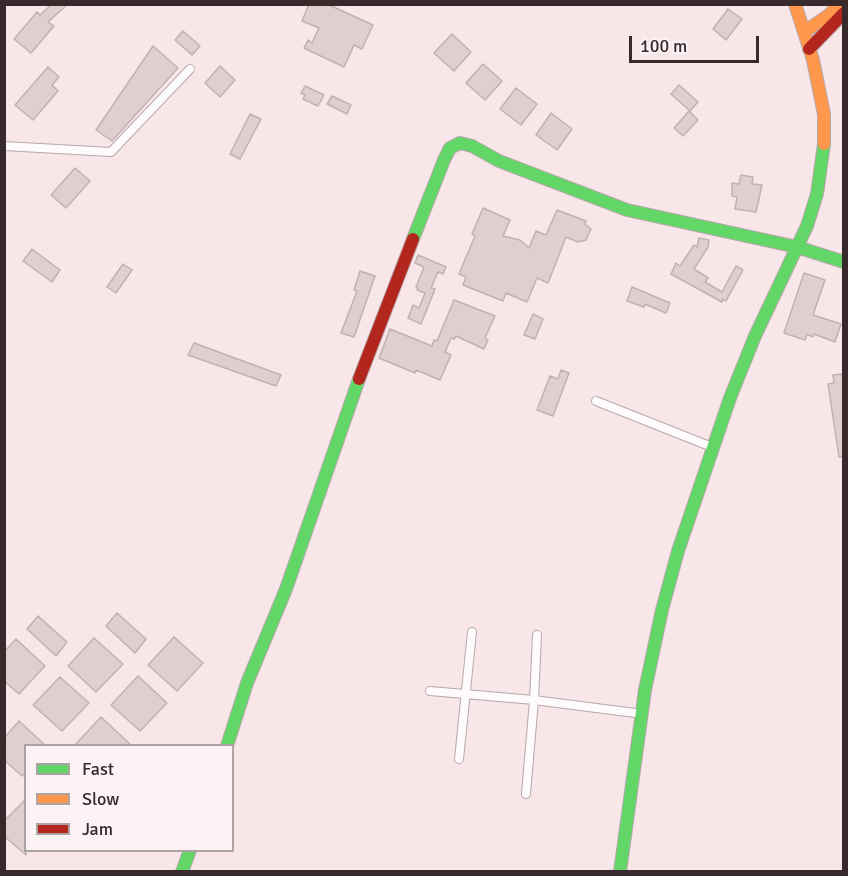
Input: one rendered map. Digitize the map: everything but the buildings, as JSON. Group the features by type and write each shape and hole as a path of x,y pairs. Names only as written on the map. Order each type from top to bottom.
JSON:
{"main road":[{"path":"612,872 639,714 678,551 712,447 755,336 807,226 817,194 824,145 823,103 795,4"},
{"path":"804,32 829,15 840,4"},
{"path":"809,49 843,13"},
{"path":"228,744 247,683 286,589 366,358 450,148 460,143 472,146 499,161 621,208 797,247 843,262"},
{"path":"620,872 639,714"},
{"path":"182,872 189,852"}],"street":[{"path":"4,146 111,152 190,69"},
{"path":"596,401 712,447"},
{"path":"459,759 472,632"},
{"path":"526,794 537,635"},
{"path":"430,691 534,700 639,714"}],"traffic: fast":[{"path":"413,239 444,160 450,148 460,143 472,146 499,161 627,210 797,247 844,262"},
{"path":"620,872 645,690 662,610 678,551 730,398 755,336 807,226 817,194 824,144"},
{"path":"228,744 247,683 286,589 359,379"},
{"path":"182,872 189,852"}],"traffic: slow":[{"path":"795,4 813,60 824,114 824,144"},
{"path":"804,32 829,15 840,4"}],"traffic: jam":[{"path":"809,49 844,13"},
{"path":"359,379 413,239"}]}
